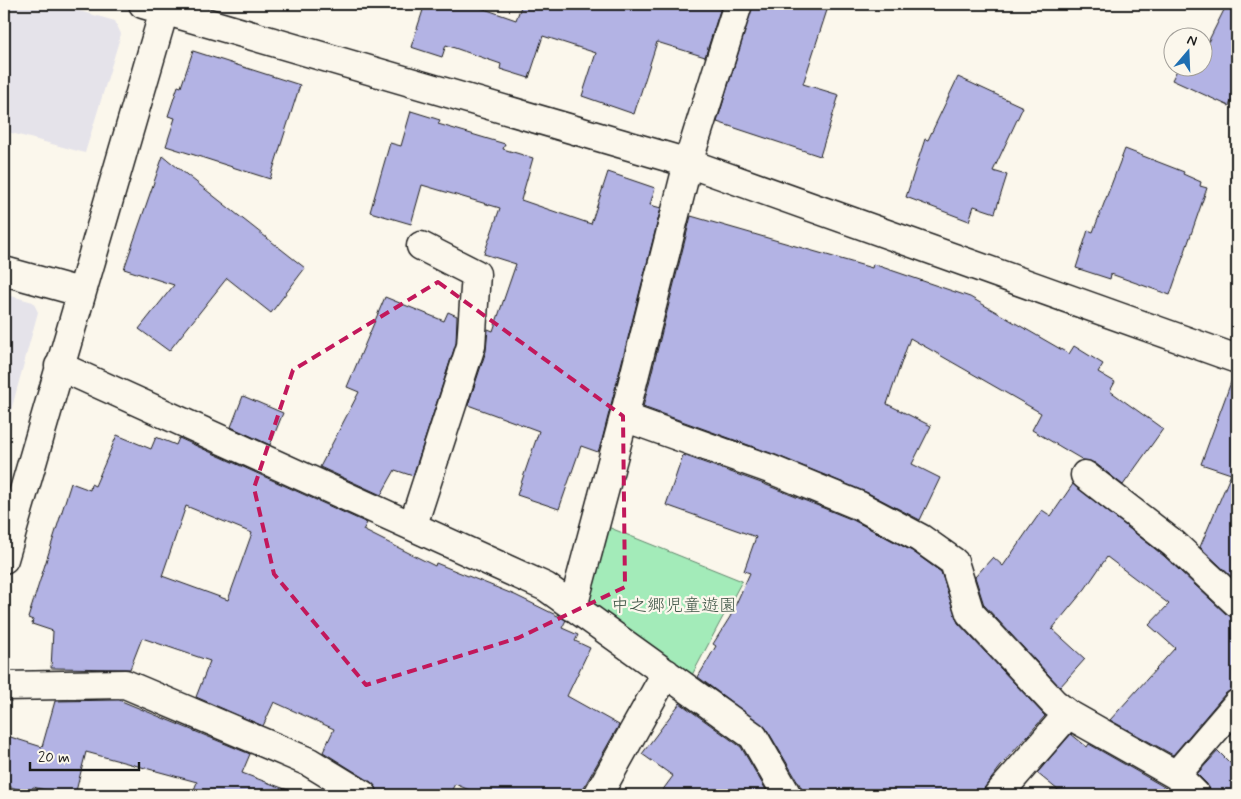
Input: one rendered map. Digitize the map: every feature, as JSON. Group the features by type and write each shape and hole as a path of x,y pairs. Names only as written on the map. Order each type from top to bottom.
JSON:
{"street":[{"path":"572,607 624,417 688,162 738,4"},
{"path":"4,559 80,292 158,6 688,162 1237,358"},
{"path":"413,525 471,346 476,274 421,246"},
{"path":"4,271 80,292"},
{"path":"59,366 546,587 753,736 786,795"},
{"path":"624,417 770,469 860,506 920,538 954,562 970,613 1054,703 1068,714 1176,775 1196,795"},
{"path":"1085,475 1174,544 1237,603"},
{"path":"598,795 666,673"},
{"path":"4,686 125,684 309,762 363,795"},
{"path":"1176,775 1237,704"},
{"path":"998,795 1068,714"}],"highlighted area":[{"path":"438,282 623,416 625,587 518,638 366,685 274,574 254,488 293,370"}],"shaded area":[{"path":"4,4 55,4 115,21 121,34 85,153 4,131"},
{"path":"4,294 33,302 38,312 6,429 4,429"}],"green space":[{"name":"中之郷児童遊園","path":"603,525 742,581 692,675 584,603"}],"building":[{"path":"425,4 470,4 516,20 522,4 722,4 705,57 657,42 634,114 582,96 596,53 543,36 529,78 500,69 501,64 446,45 442,57 411,47"},
{"path":"753,4 829,4 803,84 839,95 820,156 717,122"},
{"path":"1227,4 1237,4 1237,89 1229,106 1172,80 1173,78 1214,78 1214,30"},
{"path":"193,51 300,85 270,179 166,146 175,118 168,116 178,86 181,87"},
{"path":"958,77 1023,107 993,171 1007,175 995,213 974,206 969,221 906,197 925,139 928,140"},
{"path":"411,111 440,120 438,124 505,144 503,149 533,158 521,200 591,224 608,172 655,188 650,205 661,208 602,440 598,452 581,446 559,509 517,495 539,431 468,405 486,351 488,329 493,331 516,264 484,254 500,208 422,185 411,224 370,212 390,143 401,146"},
{"path":"1125,149 1184,172 1183,174 1201,182 1200,186 1207,188 1170,295 1111,274 1110,279 1076,268 1088,230 1093,232"},
{"path":"163,156 305,268 271,313 227,278 169,351 139,329 174,285 124,269"},
{"path":"691,216 872,268 873,264 970,297 1069,354 1074,346 1103,364 1098,372 1115,382 1110,391 1163,429 1123,485 1095,463 1083,460 1032,430 1041,413 910,338 887,404 931,426 912,464 940,478 920,520 866,492 776,455 643,407"},
{"path":"385,297 444,321 448,312 457,316 456,343 413,476 395,470 381,495 320,467 359,392 347,387"},
{"path":"1234,374 1237,375 1237,582 1200,547 1231,474 1201,464"},
{"path":"243,396 283,413 270,445 231,427"},
{"path":"117,435 151,449 156,437 176,445 179,438 367,523 363,530 435,566 436,563 515,595 566,620 562,628 578,635 575,641 590,648 567,696 619,725 584,787 582,795 481,795 455,784 449,795 379,795 376,787 371,782 323,752 334,729 274,702 263,726 196,697 210,661 142,638 130,669 51,668 53,631 32,624 33,620 28,618 71,483 90,490 91,484 95,486","holes":["186,506 252,533 228,600 162,576"]},
{"path":"683,455 764,484 853,520 912,551 941,572 958,623 1045,716 1004,762 979,795 803,795 801,787 766,728 698,677 716,646 713,644 730,617 750,573 744,571 756,537 666,505"},
{"path":"1073,484 1164,556 1226,614 1237,618 1237,685 1225,694 1173,755 1110,720 1175,648 1149,625 1169,604 1107,557 1085,589 1052,629 1085,659 1060,687 984,605 975,577 993,557 1003,566 1042,510 1051,516"},
{"path":"119,700 250,754 242,773 293,792 292,795 192,795 197,782 86,752 75,795 65,795 33,787 31,793 4,785 4,735 42,747 55,701"},
{"path":"680,703 741,747 769,795 659,795 673,776 642,754"},
{"path":"1071,734 1087,747 1089,744 1166,788 1174,795 1064,795 1037,773"},
{"path":"1218,751 1237,770 1237,795 1211,795 1207,784 1197,774"}]}
